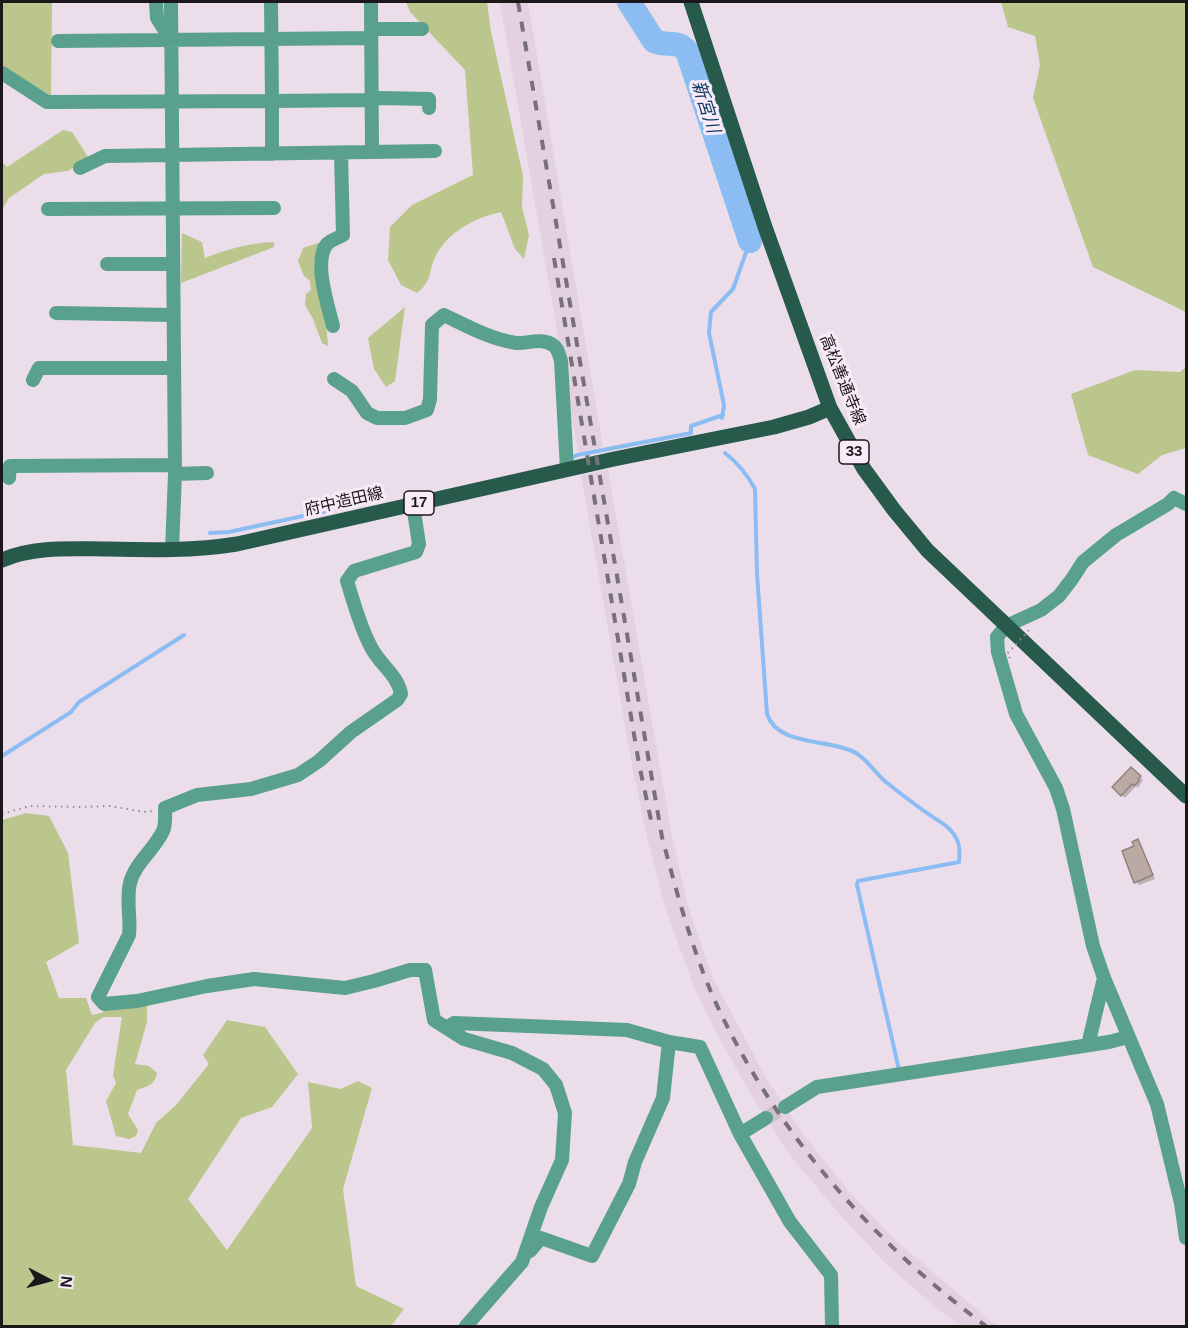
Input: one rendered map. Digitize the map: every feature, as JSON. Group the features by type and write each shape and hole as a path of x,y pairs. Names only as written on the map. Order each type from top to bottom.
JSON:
{"main road":[{"name":"高松善通寺線","path":"691,2 765,227 830,408 864,469 927,550 1186,796"},
{"name":"府中造田線","path":"2,560 38,551 64,549 208,549 237,544 567,470 774,427 830,408"}],"street":[{"path":"156,2 157,18 171,40"},
{"path":"171,2 175,469 172,550"},
{"path":"271,2 272,154"},
{"path":"371,2 372,151"},
{"path":"58,40 271,39 422,29"},
{"path":"2,73 47,102 372,100 380,98 429,99 429,108"},
{"path":"80,168 105,156 435,151"},
{"path":"333,326 320,264 322,253 328,243 344,235 341,153"},
{"path":"48,209 274,208"},
{"path":"107,264 173,264"},
{"path":"56,313 173,315"},
{"path":"334,380 352,392 367,413 377,418 405,418 427,410 430,399 432,325 444,315 503,340 520,343 531,340 551,343 557,349 561,361 567,470"},
{"path":"33,380 39,368 173,368"},
{"path":"9,478 10,466 175,469 207,473"},
{"path":"1186,504 1174,498 1168,504 1116,535 1083,562 1059,596 1041,610 1006,626 997,637 998,652 1016,714 1056,788 1063,809 1093,946 1104,978 1157,1104 1181,1203 1186,1238"},
{"path":"413,505 419,544 416,552 354,571 347,580 364,634 372,651 400,686 401,694 397,700 351,732 320,761 298,775 251,789 197,795 165,808 164,830 136,869 130,882 129,935 98,997 104,1004 136,1001 254,979 345,988 410,970 425,970 434,1020 464,1039 512,1053 543,1070 556,1085 564,1104 562,1160 541,1207 522,1262"},
{"path":"1088,1045 1104,978"},
{"path":"447,1028 454,1023 627,1030 669,1042 700,1047 740,1134 790,1222 831,1275 832,1326"},
{"path":"785,1107 817,1087 1128,1037"},
{"path":"466,1326 541,1238 592,1256 629,1184 635,1162 663,1098 669,1042"},
{"path":"740,1134 766,1118"}],"path":[{"path":"1010,658 1007,654 1030,629"},
{"path":"2,814 29,806 111,806 144,812 165,808"}],"shaded area":[{"path":"500,2 528,2 603,447 578,452"},
{"path":"608,470 672,836 688,906 712,976 766,1078 806,1138 849,1191 897,1242 997,1326 961,1326 940,1311 884,1262 835,1209 789,1154 750,1093 694,987 667,913 648,842 632,766 581,475"}],"green space":[{"path":"2,2 52,2 51,96 2,65"},
{"path":"406,2 487,2 491,32 523,176 522,207 529,235 524,259 515,249 501,212 471,223 445,242 434,260 427,282 417,293 401,285 388,260 390,227 412,205 473,175 465,70 410,12"},
{"path":"1001,2 1186,2 1186,312 1093,267 1033,98 1040,65 1035,36 1008,27"},
{"path":"63,130 72,132 88,157 68,171 44,174 9,198 2,210 2,162 7,167"},
{"path":"182,233 202,242 205,258 230,249 256,244 274,242 274,247 181,283"},
{"path":"321,242 316,251 314,263 326,323 328,346 322,343 305,305 306,294 311,290 310,281 304,276 298,261 303,248"},
{"path":"405,307 395,381 386,387 374,369 368,338"},
{"path":"1186,367 1186,448 1162,455 1138,474 1088,455 1071,394 1135,370 1180,372"},
{"path":"26,813 49,816 68,853 79,943 46,962 59,998 86,998 92,1015 102,1013 107,1007 147,1003 147,1022 135,1064 149,1066 157,1073 153,1083 137,1090 128,1114 138,1130 136,1136 129,1139 116,1136 106,1101 116,1083 113,1075 122,1017 103,1017 95,1023 66,1070 73,1145 141,1153 156,1123 176,1105 209,1064 203,1055 227,1020 265,1027 298,1074 272,1107 241,1118 188,1199 227,1250 312,1128 308,1082 341,1089 358,1081 372,1088 343,1189 356,1286 404,1309 391,1326 2,1326 2,820"}],"building":[{"path":"1131,767 1141,776 1134,786 1132,784 1121,796 1112,787"},
{"path":"1138,839 1153,875 1134,883 1122,851 1134,846 1132,842"}],"waterway":[{"name":"新宮川","path":"629,2 654,41 679,45 687,51 750,241"},
{"path":"722,418 724,405 709,333 711,312 733,289 750,241"},
{"path":"569,459 577,455 691,433 691,426 723,415"},
{"path":"725,453 742,469 755,489 757,574 767,714 773,725 793,737 845,748 856,753 886,782 947,827 958,842 959,862 858,881 857,885 899,1070"},
{"path":"210,533 229,532 326,511"},
{"path":"2,756 71,712 79,702 184,635"}],"tunnel":[{"path":"766,1118 785,1107"}],"railway":[{"path":"518,2 662,837 697,957 716,1003 751,1070 808,1153 839,1191 909,1263 986,1326"},
{"path":"554,258 639,764 651,820"}]}
